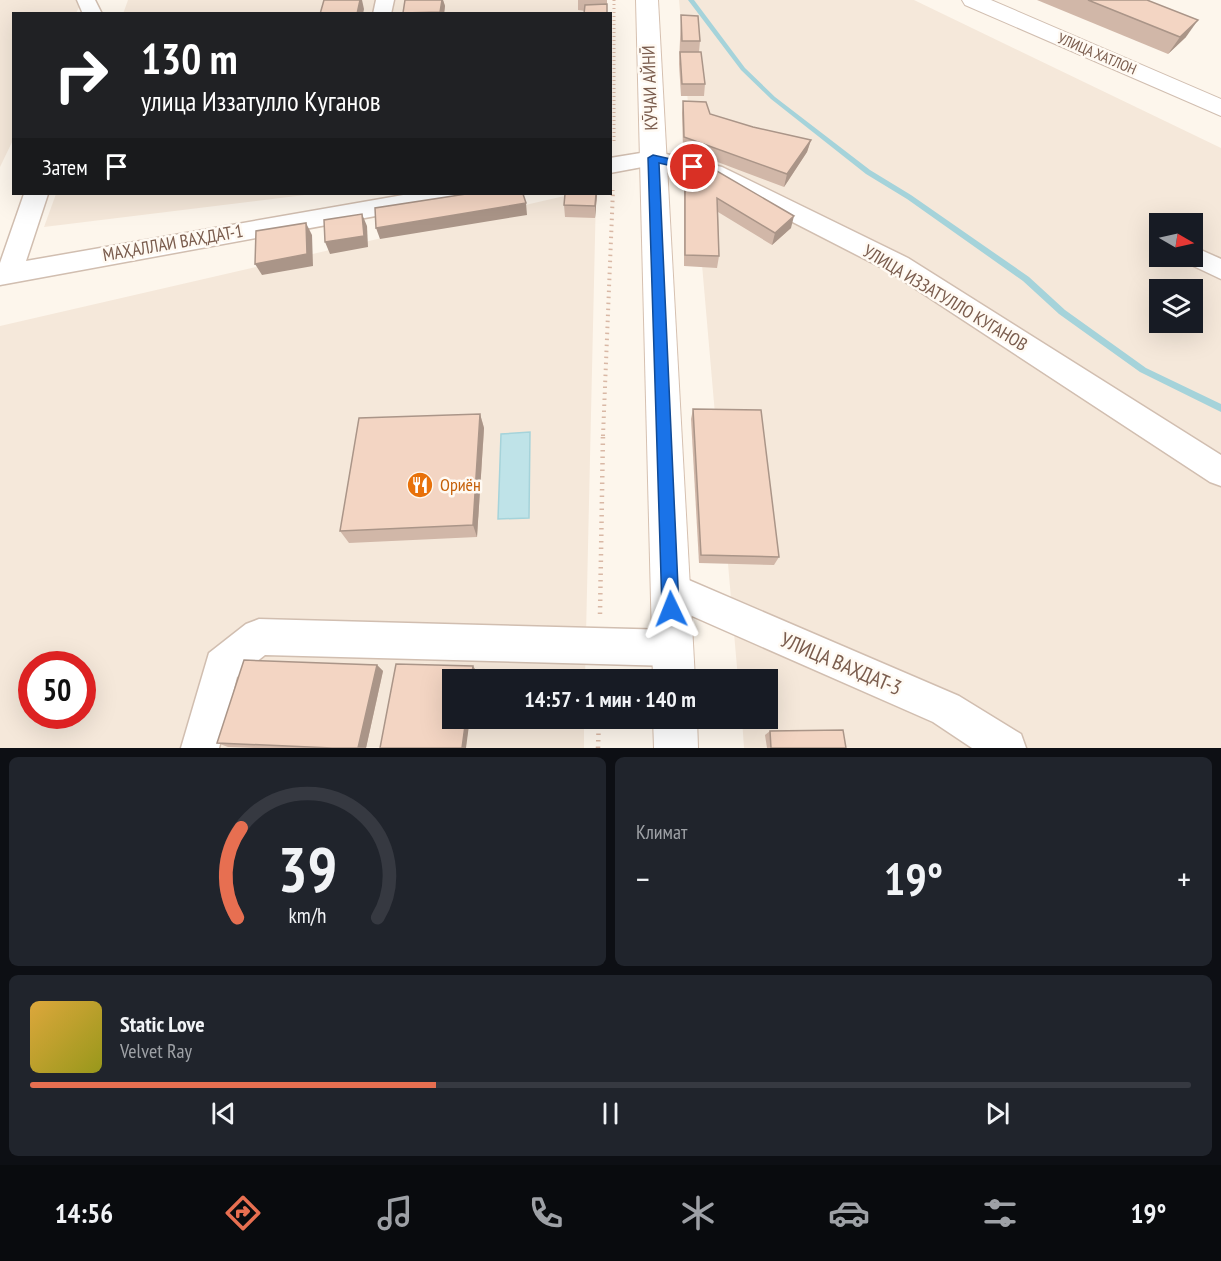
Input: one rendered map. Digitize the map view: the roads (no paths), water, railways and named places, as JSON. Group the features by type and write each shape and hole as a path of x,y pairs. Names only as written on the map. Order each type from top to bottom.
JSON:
{"main road":[{"name":"КӮЧАИ АЙНӢ","path":"647,0 673,664"},
{"name":"УЛИЦА ХАТЛОН","path":"973,0 1221,108"},
{"path":"675,729 676,748"}],"street":[{"path":"612,165 653,158"},
{"name":"УЛИЦА ИЗЗАТУЛЛО КУГАНОВ","path":"653,158 714,172 899,265 1221,472"},
{"name":"МАҲАЛЛАИ ВАҲДАТ-1","path":"5,273 36,195"},
{"name":"МАҲАЛЛАИ ВАҲДАТ-1","path":"5,273 338,204 441,195"},
{"path":"1203,261 1221,270"},
{"name":"УЛИЦА ВАХДАТ-3","path":"670,590 945,709 1007,748"},
{"path":"200,748 222,666 259,637 599,646 673,664"}],"water":[{"path":"530,432 529,518 498,519 501,434"}],"waterway":[{"path":"691,0 743,69 773,98 868,172 909,197 1026,279 1062,312 1143,370 1221,408"}],"place":[{"name":"Ориён","path":"420,485"}]}
